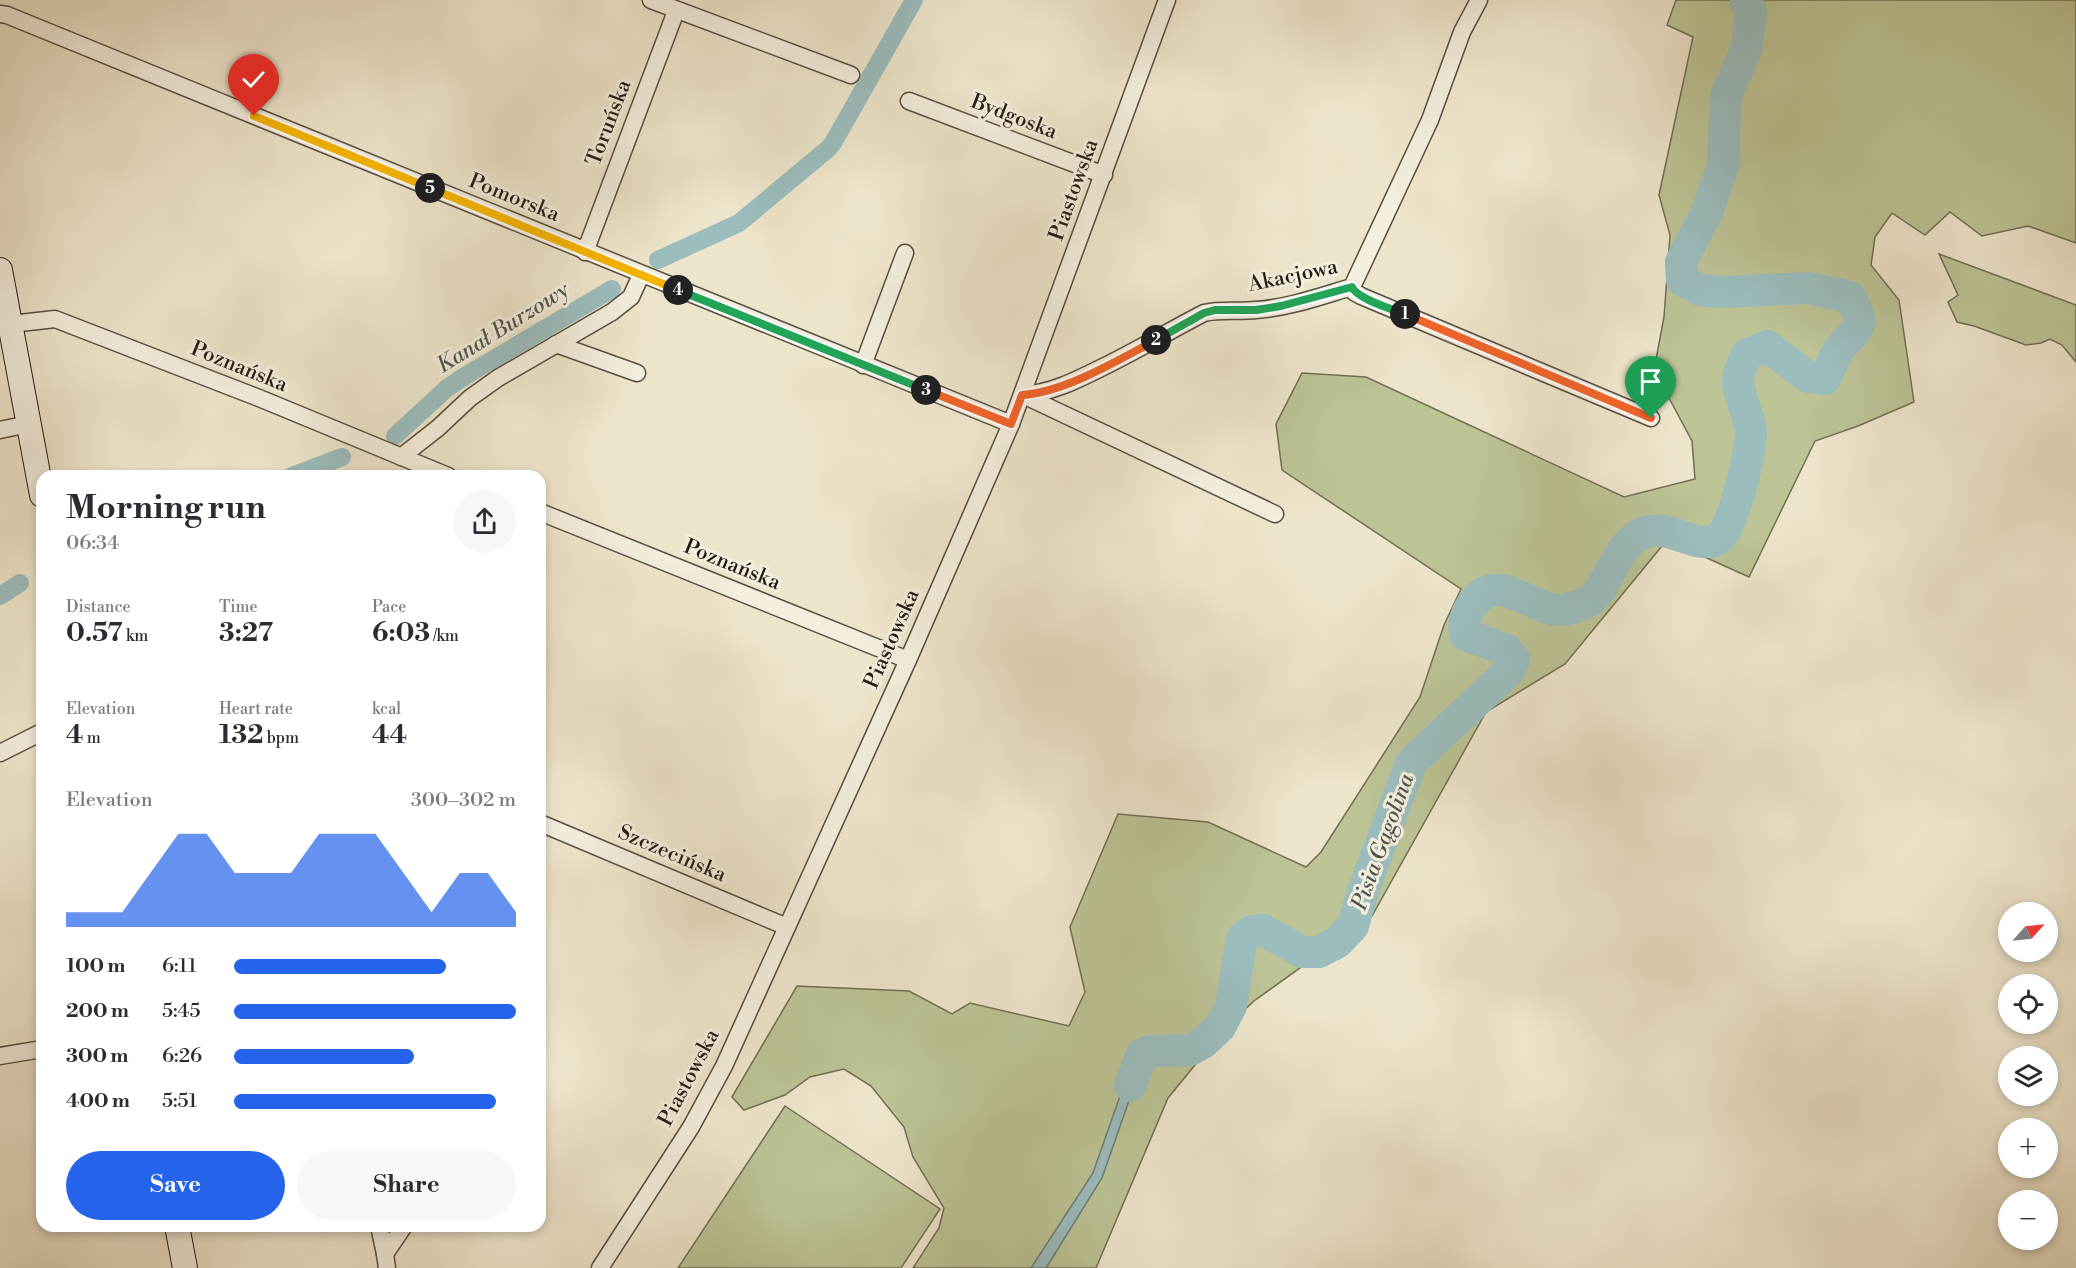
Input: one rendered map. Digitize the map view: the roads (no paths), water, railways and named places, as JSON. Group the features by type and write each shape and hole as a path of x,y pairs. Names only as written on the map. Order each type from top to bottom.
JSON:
{"street":[{"path":"651,0 851,75"},
{"name":"Piastowska","path":"600,1268 691,1127 724,1066 908,660 1011,424 1167,0"},
{"name":"Akacjowa","path":"1022,395 1040,394 1070,383 1134,352 1204,313 1215,310 1256,310 1281,306 1352,287 1430,120 1462,32 1479,0"},
{"name":"Toruńska","path":"585,252 676,11"},
{"name":"Pomorska","path":"0,14 28,23 1011,424"},
{"name":"Bydgoska","path":"909,101 1104,175"},
{"path":"863,365 905,253"},
{"path":"0,270 37,470"},
{"path":"401,457 438,428 470,398 498,378 612,312 631,297 641,275"},
{"path":"1352,287 1354,292 1361,296 1651,418"},
{"name":"Poznańska","path":"11,324 55,319 259,398 433,470"},
{"path":"556,344 637,373"},
{"path":"1022,395 1275,514"},
{"path":"0,430 28,424"},
{"name":"Poznańska","path":"546,515 908,660"},
{"path":"0,753 36,735"},
{"name":"Szczecińska","path":"546,826 787,927"},
{"path":"0,1056 36,1049"},
{"path":"178,1232 185,1268"},
{"path":"380,1232 386,1261"},
{"path":"386,1261 401,1232"}],"water":[{"path":"1150,1051 1131,1095 1102,1178 1046,1268 1031,1268 1093,1173 1134,1056"}],"waterway":[{"name":"Kanał Burzowy","path":"658,260 739,223 829,148 914,0"},
{"name":"Pisia Gągolina","path":"1130,1086 1142,1054 1150,1051 1190,1050 1204,1042 1220,1027 1231,1006 1242,939 1251,931 1263,930 1302,952 1319,952 1338,942 1353,926 1362,894 1411,763 1510,670 1514,659 1507,650 1465,635 1466,617 1475,601 1484,593 1494,590 1505,591 1549,608 1559,610 1571,608 1586,603 1595,596 1623,551 1637,536 1648,531 1658,531 1699,541 1717,540 1723,534 1735,507 1750,442 1750,426 1738,380 1747,354 1767,346 1808,377 1825,379 1837,353 1857,329 1859,318 1850,297 1808,288 1721,292 1700,290 1682,280 1681,262 1707,212 1723,166 1726,96 1747,48 1751,11 1745,0"},
{"name":"Kanał Burzowy","path":"395,436 446,389 465,376 612,289"},
{"name":"Kanał Burzowy","path":"308,470 342,457"},
{"name":"Kanał Burzowy","path":"0,596 20,583"}]}
